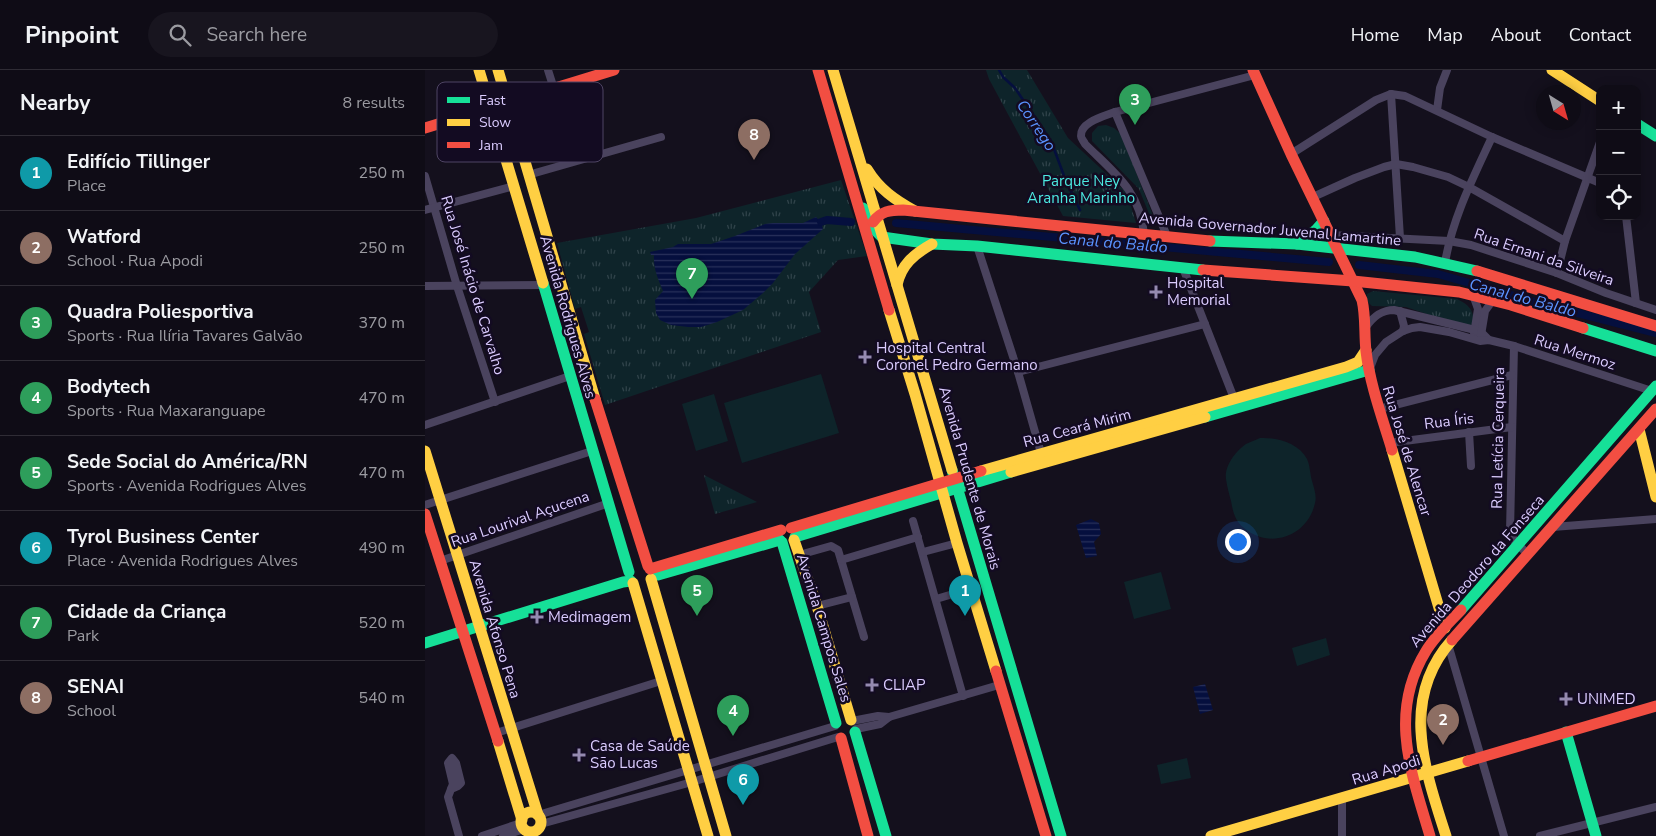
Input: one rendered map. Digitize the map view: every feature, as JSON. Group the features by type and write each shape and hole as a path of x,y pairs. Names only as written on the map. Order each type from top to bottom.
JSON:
{"main road":[{"name":"Avenida Rodrigues Alves","path":"479,70 483,82"},
{"name":"Avenida Rodrigues Alves","path":"497,70 501,82"},
{"path":"574,82 615,70"},
{"name":"Avenida Prudente de Morais","path":"818,70 915,394 970,589 1045,836"},
{"name":"Avenida Prudente de Morais","path":"833,70 856,148 874,220 882,237 940,427 1061,836"},
{"path":"1559,72 1596,97"},
{"name":"Rua José de Alencar","path":"1254,73 1364,307 1369,370 1445,628"},
{"path":"425,128 437,124"},
{"path":"1641,127 1656,136"},
{"path":"856,148 878,186 891,197 915,211"},
{"name":"Avenida Rodrigues Alves","path":"506,162 608,500 629,579 708,836"},
{"name":"Avenida Rodrigues Alves","path":"525,162 532,178 581,355 650,573 726,836"},
{"path":"515,188 525,193 532,178"},
{"path":"851,182 874,220 869,234 870,247"},
{"name":"Avenida Governador Juvenal Lamartine","path":"874,220 886,211 915,211 1223,242 1297,244 1415,257 1483,272 1656,326"},
{"path":"1297,244 1316,230 1324,220"},
{"path":"882,237 932,244 977,246 1183,268 1312,277 1473,294 1543,315 1634,346 1656,351"},
{"path":"897,286 900,272 908,260 918,251 932,244"},
{"path":"1312,277 1333,274 1338,267 1339,261 1337,257 1326,247"},
{"path":"539,269 543,272 551,272 555,266"},
{"name":"Rua Ceará Mirim","path":"956,483 1236,404 1352,365 1358,362 1366,350"},
{"path":"566,360 573,354 581,355"},
{"name":"Rua Ceará Mirim","path":"650,573 787,536 941,488 1041,453 1369,370"},
{"name":"Avenida Deodoro da Fonseca","path":"1430,836 1412,778 1405,732 1404,719 1413,674 1426,651 1445,628 1654,389"},
{"path":"915,394 921,395 940,427"},
{"name":"Avenida Deodoro da Fonseca","path":"1445,836 1426,773 1420,740 1420,706 1427,679 1433,666 1448,644 1656,409"},
{"path":"1639,429 1656,493"},
{"name":"Avenida Afonso Pena","path":"425,451 544,836"},
{"path":"1567,489 1578,498"},
{"path":"608,500 624,492"},
{"name":"Avenida Afonso Pena","path":"425,514 496,734 524,828"},
{"name":"Avenida Campos Sales","path":"787,536 799,555 817,606 885,836"},
{"name":"Avenida Campos Sales","path":"787,536 837,731 867,831"},
{"path":"425,642 479,627 629,579 643,586 650,573 645,564 637,564 631,568 629,579"},
{"path":"1475,593 1483,594 1485,597 1484,604"},
{"path":"983,631 998,626"},
{"path":"661,681 672,679 679,674"},
{"path":"665,694 673,687 683,688"},
{"name":"Rua Apodi","path":"1211,836 1656,706"},
{"path":"844,718 853,725 851,738 837,731 844,718"},
{"path":"1566,732 1596,836"},
{"path":"1015,738 1030,733"},
{"path":"528,813 535,813 539,820 537,830 534,832 524,828 523,817 528,813"},
{"path":"867,831 881,822"}],"street":[{"path":"548,70 552,82"},
{"path":"1437,110 1440,88 1447,70"},
{"path":"1144,234 1139,210 1132,193 1085,144 1081,136 1083,129 1088,124 1115,112 1254,73"},
{"path":"1391,94 1400,238"},
{"path":"1291,154 1376,100 1391,94 1405,96 1492,137 1596,181"},
{"path":"1115,112 1167,236"},
{"path":"603,155 661,137"},
{"path":"1445,263 1449,241 1469,187 1492,137"},
{"path":"1557,273 1565,241 1596,155"},
{"path":"532,178 582,162"},
{"path":"1313,197 1355,178 1396,164 1431,171 1449,177 1565,241"},
{"name":"Rua José Inácio de Carvalho","path":"425,176 457,286 495,402"},
{"path":"425,210 515,188"},
{"path":"1626,220 1636,303"},
{"name":"Rua Ernani da Silveira","path":"1331,235 1449,241 1493,251 1656,310"},
{"path":"977,246 1018,372 1041,453"},
{"path":"1183,268 1236,404"},
{"path":"425,286 543,285"},
{"path":"1473,294 1478,309 1477,335"},
{"path":"1477,335 1485,311 1493,300"},
{"path":"1365,327 1373,318 1389,310 1400,311 1477,335"},
{"path":"1400,311 1404,326 1403,331"},
{"path":"1018,372 1205,324"},
{"path":"1369,370 1375,355 1380,349 1403,331 1412,328 1420,327 1477,335"},
{"name":"Rua Mermoz","path":"1477,335 1654,389"},
{"name":"Rua Letícia Cerqueira","path":"1514,346 1510,532 1513,539 1528,554"},
{"path":"1379,409 1512,375"},
{"path":"425,425 570,376"},
{"name":"Rua Íris","path":"1389,443 1512,427"},
{"path":"1469,432 1471,466"},
{"path":"425,505 592,450"},
{"name":"Rua Lourival Açucena","path":"440,560 608,500"},
{"path":"1553,527 1656,519"},
{"path":"913,521 963,696"},
{"path":"841,560 918,537"},
{"path":"923,552 957,543"},
{"path":"799,555 834,546 838,550 864,638"},
{"path":"936,599 970,589"},
{"path":"817,606 851,597"},
{"path":"1448,644 1504,836"},
{"path":"496,734 661,681"},
{"path":"853,725 880,724 889,717 999,685"},
{"path":"539,820 837,731"},
{"path":"539,820 707,771"},
{"path":"451,789 448,794 449,801 459,836"},
{"path":"1342,799 1342,836"},
{"path":"1540,836 1656,807"},
{"path":"481,836 524,828"},
{"path":"503,836 524,828"}],"green space":[{"name":"Parque Ney Aranha Marinho","path":"986,70 1027,70 1068,138 1127,193 1136,223 1063,216 989,79"},
{"path":"1106,125 1114,128 1121,134 1155,221 1152,221 1139,189 1092,141 1092,133 1098,126"},
{"path":"841,180 867,256 838,260 809,292 821,332 605,405 584,334 589,332 581,307 575,309 557,243 696,218"},
{"path":"1373,291 1457,299 1470,308 1474,322 1468,328 1406,307 1372,306 1367,301 1367,294"},
{"path":"821,374 839,433 742,463 724,403"},
{"path":"714,394 728,441 696,451 682,404"},
{"path":"1260,438 1280,440 1293,445 1303,453 1309,464 1316,500 1305,524 1287,536 1265,538 1254,535 1241,525 1234,513 1226,482 1227,469 1238,451 1246,444"},
{"path":"704,475 757,502 715,514"},
{"path":"1161,572 1171,609 1134,619 1124,582"},
{"path":"1326,638 1330,655 1297,666 1292,648"},
{"path":"1187,758 1191,778 1161,784 1157,765"}],"shaded area":[{"path":"816,217 821,222 823,229 795,254 773,283 743,310 701,327 671,325 660,320 656,313 655,300 663,291 655,269 654,255 651,255 650,252 673,247 678,244 711,244 765,224 803,223"},
{"path":"1091,519 1099,523 1101,534 1094,542 1097,556 1086,558 1076,525"},
{"path":"1205,684 1213,710 1200,714 1193,687"}],"waterway":[{"name":"Corrego","path":"999,70 1003,77 1015,88 1051,141 1066,181 1080,210"},
{"name":"Canal do Baldo","path":"821,222 827,220 851,222"},
{"name":"Canal do Baldo","path":"896,223 1329,262"},
{"name":"Canal do Baldo","path":"1359,265 1438,274 1542,304 1656,333"}],"traffic: fast":[{"path":"1641,127 1656,136"},
{"path":"863,208 875,230 882,237 932,244 977,246 1203,270"},
{"path":"1297,244 1316,230 1324,221"},
{"path":"1210,241 1297,244 1415,257 1477,271"},
{"path":"543,283 629,572"},
{"path":"1583,328 1656,351"},
{"path":"1205,417 1369,370"},
{"path":"1461,610 1656,386"},
{"path":"952,470 1061,836"},
{"path":"795,537 1011,472"},
{"path":"658,575 780,540"},
{"path":"782,542 836,723"},
{"path":"425,643 631,581"},
{"path":"855,732 886,836"},
{"path":"1566,732 1596,836"}],"traffic: slow":[{"path":"479,70 483,82"},
{"path":"498,70 502,82"},
{"path":"833,70 952,470"},
{"path":"1552,70 1596,98"},
{"path":"507,162 543,283"},
{"path":"525,162 595,399"},
{"path":"867,169 888,193 915,211"},
{"path":"897,285 909,261 932,244"},
{"path":"889,310 996,671"},
{"path":"981,471 1346,367 1358,362 1366,350"},
{"path":"1011,472 1205,417"},
{"path":"1639,429 1656,497"},
{"path":"1392,450 1445,628"},
{"path":"425,451 538,815"},
{"path":"794,540 817,606 851,720"},
{"path":"651,579 726,836"},
{"path":"633,583 708,836"},
{"path":"1446,836 1425,761 1421,735 1421,711 1426,686 1436,663 1452,640"},
{"path":"498,741 522,820"},
{"path":"1211,836 1468,761"},
{"path":"531,812 538,815 541,822 538,829 531,832 524,829 521,822 524,815 531,812"}],"traffic: jam":[{"path":"575,82 614,70"},
{"path":"818,70 889,310"},
{"path":"1253,70 1291,154 1362,300 1370,376 1392,450"},
{"path":"425,128 437,124"},
{"path":"873,222 879,215 886,212 903,210 1210,241"},
{"path":"1203,270 1353,281 1459,292 1511,305 1583,328"},
{"path":"1477,271 1656,326"},
{"path":"595,399 648,566"},
{"path":"1452,640 1656,409"},
{"path":"791,528 981,471"},
{"path":"425,514 498,741"},
{"path":"650,569 781,530"},
{"path":"1430,836 1410,766 1406,720 1408,697 1414,674 1426,651 1461,610"},
{"path":"996,671 1046,836"},
{"path":"1468,761 1656,706"},
{"path":"841,738 868,836"}],"place":[{"name":"Quadra Poliesportiva","path":"1135,125"},
{"name":"SENAI","path":"754,160"},
{"name":"Hospital Memorial","path":"1156,292"},
{"name":"Cidade da Criança","path":"692,299"},
{"name":"Hospital Central Coronel Pedro Germano","path":"865,357"},
{"name":"Sede Social do América/RN","path":"697,616"},
{"name":"Edifício Tillinger","path":"965,616"},
{"name":"Medimagem","path":"537,617"},
{"name":"CLIAP","path":"872,685"},
{"name":"UNIMED","path":"1566,699"},
{"name":"Bodytech","path":"733,736"},
{"name":"Watford","path":"1443,745"},
{"name":"Casa de Saúde São Lucas","path":"579,755"},
{"name":"Tyrol Business Center","path":"743,805"}]}
